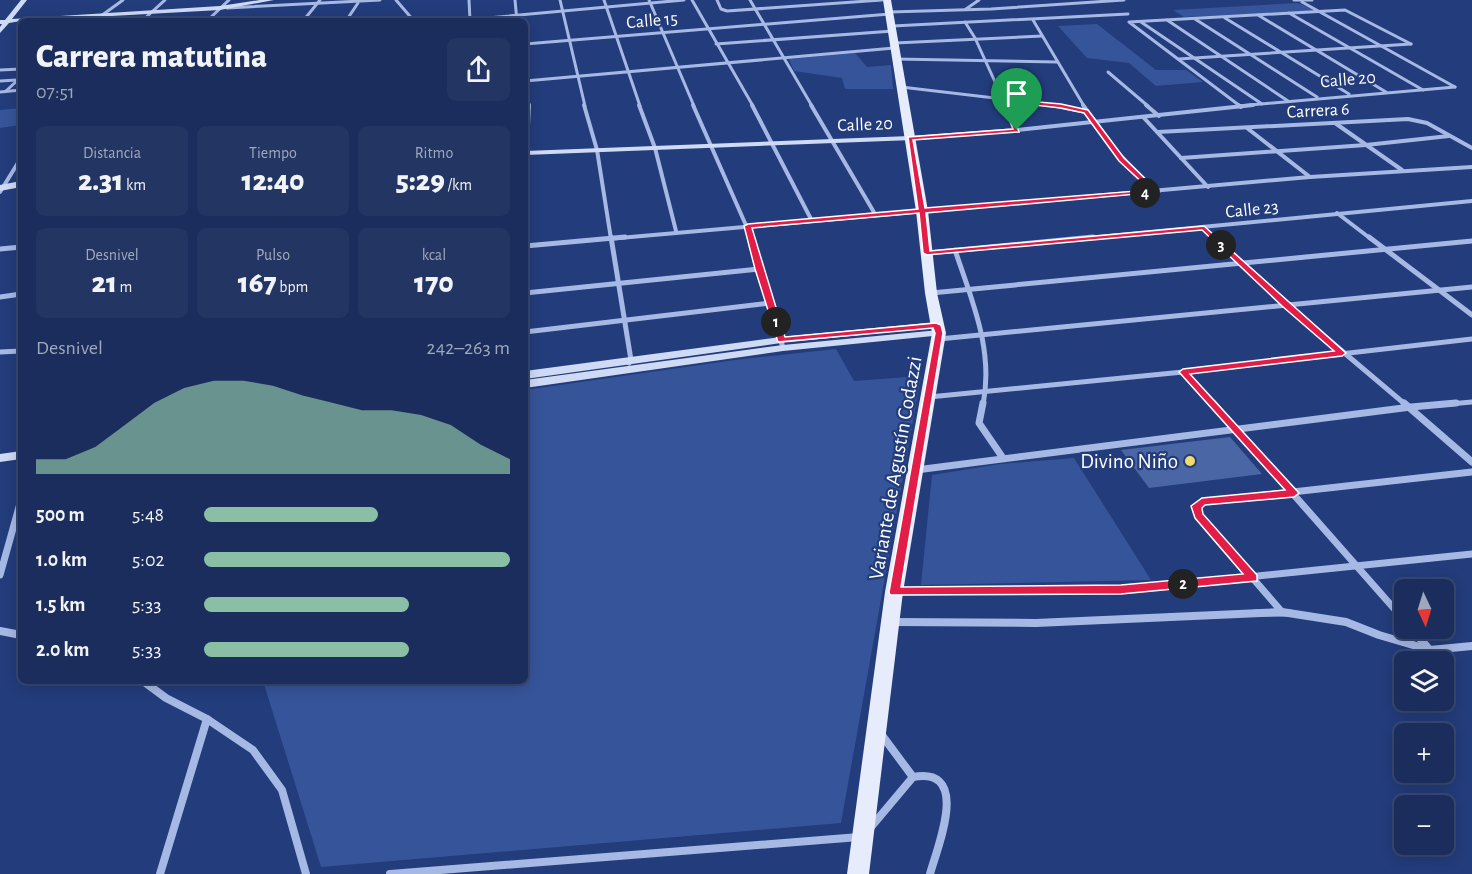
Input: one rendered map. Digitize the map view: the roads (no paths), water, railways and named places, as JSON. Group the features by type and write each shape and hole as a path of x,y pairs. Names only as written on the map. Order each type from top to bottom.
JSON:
{"main road":[{"name":"Variante de Agustín Codazzi","path":"858,874 894,592 938,332 931,293 922,211 891,26"}],"street":[{"path":"0,30 2,22 17,0"},
{"path":"2,22 24,0"},
{"path":"98,18 123,0"},
{"path":"145,18 165,0"},
{"path":"210,18 229,0"},
{"path":"220,8 271,0"},
{"path":"305,18 320,0"},
{"path":"59,18 380,0"},
{"path":"396,0 411,18"},
{"path":"469,0 470,18"},
{"path":"515,0 517,15"},
{"path":"560,0 576,76 597,150 617,282 626,319 631,360 625,370"},
{"path":"604,0 654,148 676,231"},
{"path":"489,18 649,1 684,0"},
{"path":"692,0 725,62 774,144 812,221"},
{"path":"717,0 724,10 755,9 975,38 1042,36"},
{"path":"750,0 875,214"},
{"path":"966,9 979,0"},
{"path":"1052,0 1062,4"},
{"path":"528,80 783,58 891,26 966,9 1124,0"},
{"path":"1294,0 1323,12 1384,46"},
{"path":"1302,2 1312,0"},
{"path":"649,1 711,147 748,226 782,344"},
{"path":"348,18 358,3"},
{"path":"1179,59 1411,44 1349,11 1129,23 1242,108"},
{"path":"1289,13 1424,90"},
{"path":"716,44 774,40 891,26 1128,14"},
{"path":"1258,15 1386,92"},
{"path":"1224,17 1350,95"},
{"path":"1194,18 1318,98"},
{"path":"1033,20 1086,112 1121,160 1156,192"},
{"path":"1166,20 1288,101"},
{"path":"2,22 18,21"},
{"path":"1140,21 1262,105"},
{"path":"965,22 975,38 1017,130"},
{"name":"Calle 15","path":"528,44 764,24 891,26"},
{"path":"891,26 984,61 1057,62"},
{"name":"Calle 20","path":"528,153 910,138 1017,130 1242,108 1318,98 1455,87 1384,46"},
{"path":"0,70 18,69"},
{"path":"1108,72 1159,116"},
{"path":"0,81 18,79"},
{"path":"6,92 18,81"},
{"path":"901,87 1061,106 1086,112"},
{"path":"0,92 18,90"},
{"path":"528,99 528,121"},
{"path":"1144,118 1208,187"},
{"name":"Carrera 6","path":"1158,132 1419,120 1472,148"},
{"path":"1335,123 1403,171"},
{"path":"1247,128 1310,177"},
{"path":"1181,158 1366,145 1449,136"},
{"path":"1,190 18,163"},
{"path":"528,246 1310,177 1472,167"},
{"path":"1,190 18,187"},
{"name":"Calle 23","path":"927,253 1472,202"},
{"path":"1337,213 1472,315"},
{"path":"1204,228 1285,305 1411,407 1472,462"},
{"path":"931,293 1472,241"},
{"path":"0,249 18,247"},
{"path":"955,250 983,334 985,393 979,423 1003,458"},
{"path":"528,293 759,269"},
{"path":"528,375 631,360 782,344 938,332 983,334 1472,287"},
{"path":"0,297 18,294"},
{"path":"528,332 770,303"},
{"path":"928,398 1472,339"},
{"path":"528,384 782,344"},
{"path":"0,352 18,351"},
{"path":"1183,372 1238,430 1394,609"},
{"path":"915,470 1411,407 1472,402"},
{"path":"0,458 18,455"},
{"path":"1282,612 1198,515 1197,506 1202,502 1472,472"},
{"path":"0,574 18,511"},
{"path":"894,592 1121,590 1472,554"},
{"path":"890,622 1036,623 1282,612 1346,622 1379,635 1430,650 1472,646"},
{"path":"0,631 18,634"},
{"path":"1420,639 1430,650"},
{"path":"147,684 166,698 207,719 253,750 282,790 306,874"},
{"path":"160,874 207,719"},
{"path":"877,728 913,777"},
{"path":"390,874 862,837 913,777 924,775 939,781 944,789 948,806 930,874"}],"place":[{"name":"Divino Niño","path":"1190,461"}]}
